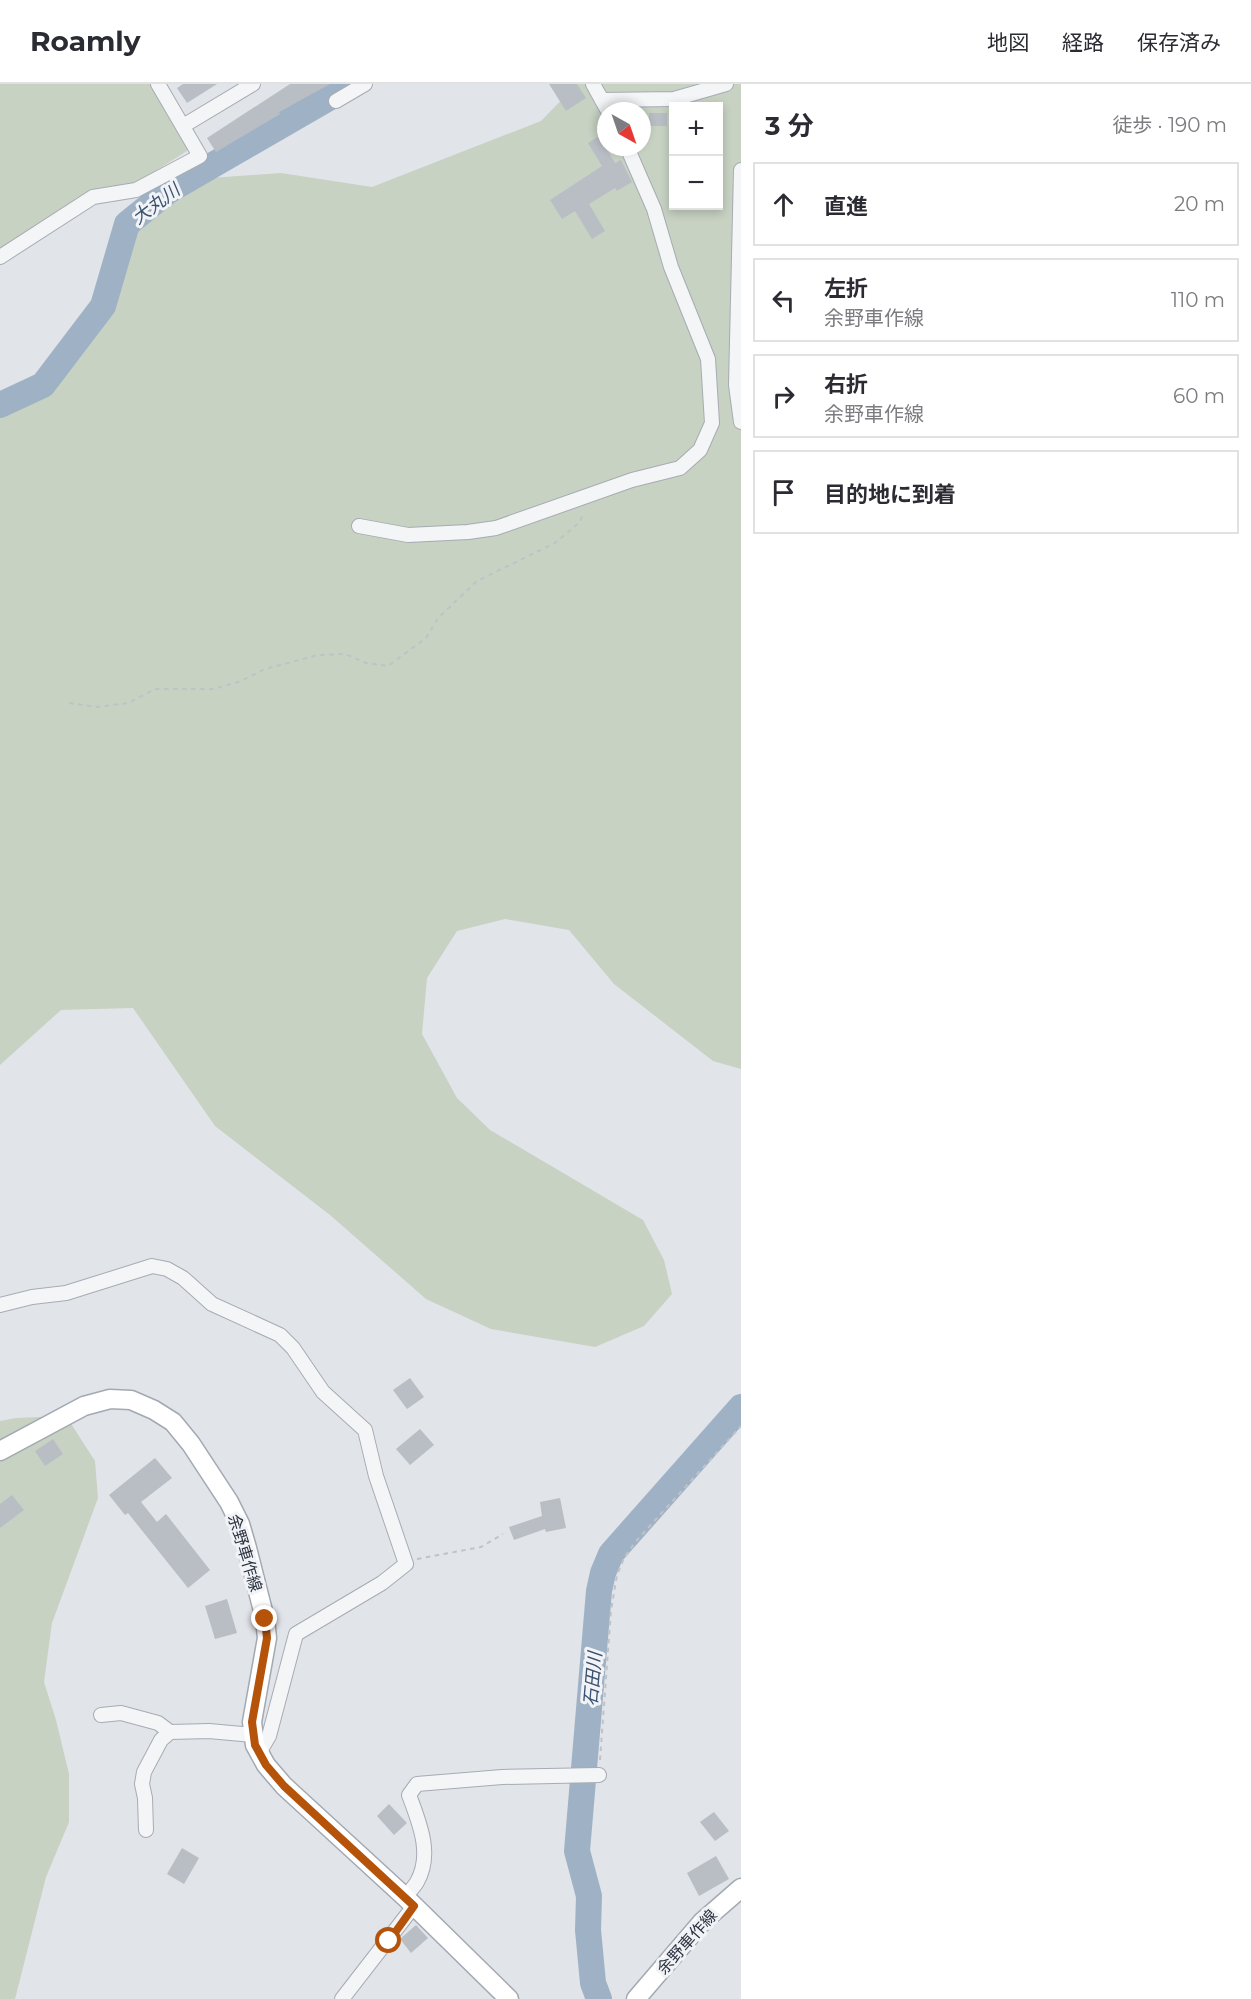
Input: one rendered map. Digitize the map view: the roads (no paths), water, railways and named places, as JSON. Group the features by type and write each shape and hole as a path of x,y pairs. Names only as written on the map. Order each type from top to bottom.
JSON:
{"main road":[{"name":"余野車作線","path":"0,1450 84,1406 110,1399 130,1400 173,1422 191,1444 229,1502 240,1524 255,1579 265,1619 267,1638 252,1722 255,1745 259,1754 284,1786 410,1901 508,1999"},
{"name":"余野車作線","path":"636,1999 702,1922 741,1888"}],"street":[{"path":"0,257 93,197 136,190 200,156 158,84"},
{"path":"183,126 253,84"},
{"path":"336,101 365,84"},
{"path":"593,84 603,102"},
{"path":"640,102 674,99 726,84"},
{"path":"359,526 408,535 496,528 632,480 680,468 700,450 712,423 708,359 670,267 654,209 631,156"},
{"path":"741,170 736,385 741,422"},
{"path":"0,1305 32,1297 66,1293 152,1266 167,1269 183,1278 212,1304 280,1335 293,1348 323,1392 365,1430 376,1476 406,1564 382,1583 296,1634 269,1736 259,1754"},
{"path":"101,1715 121,1713 158,1724 170,1732 209,1731 253,1735"},
{"path":"146,1830 142,1784 144,1772 161,1740 170,1732"},
{"path":"342,1999 410,1901 417,1882 423,1864 422,1829 409,1795 417,1784 502,1777 599,1775"}],"waterway":[{"name":"大丸川","path":"0,405 43,385 103,306 127,224 168,191 353,84"},
{"name":"石田川","path":"599,1999 593,1983 588,1930 589,1896 577,1851 599,1591 603,1573 611,1554 741,1407"}]}
